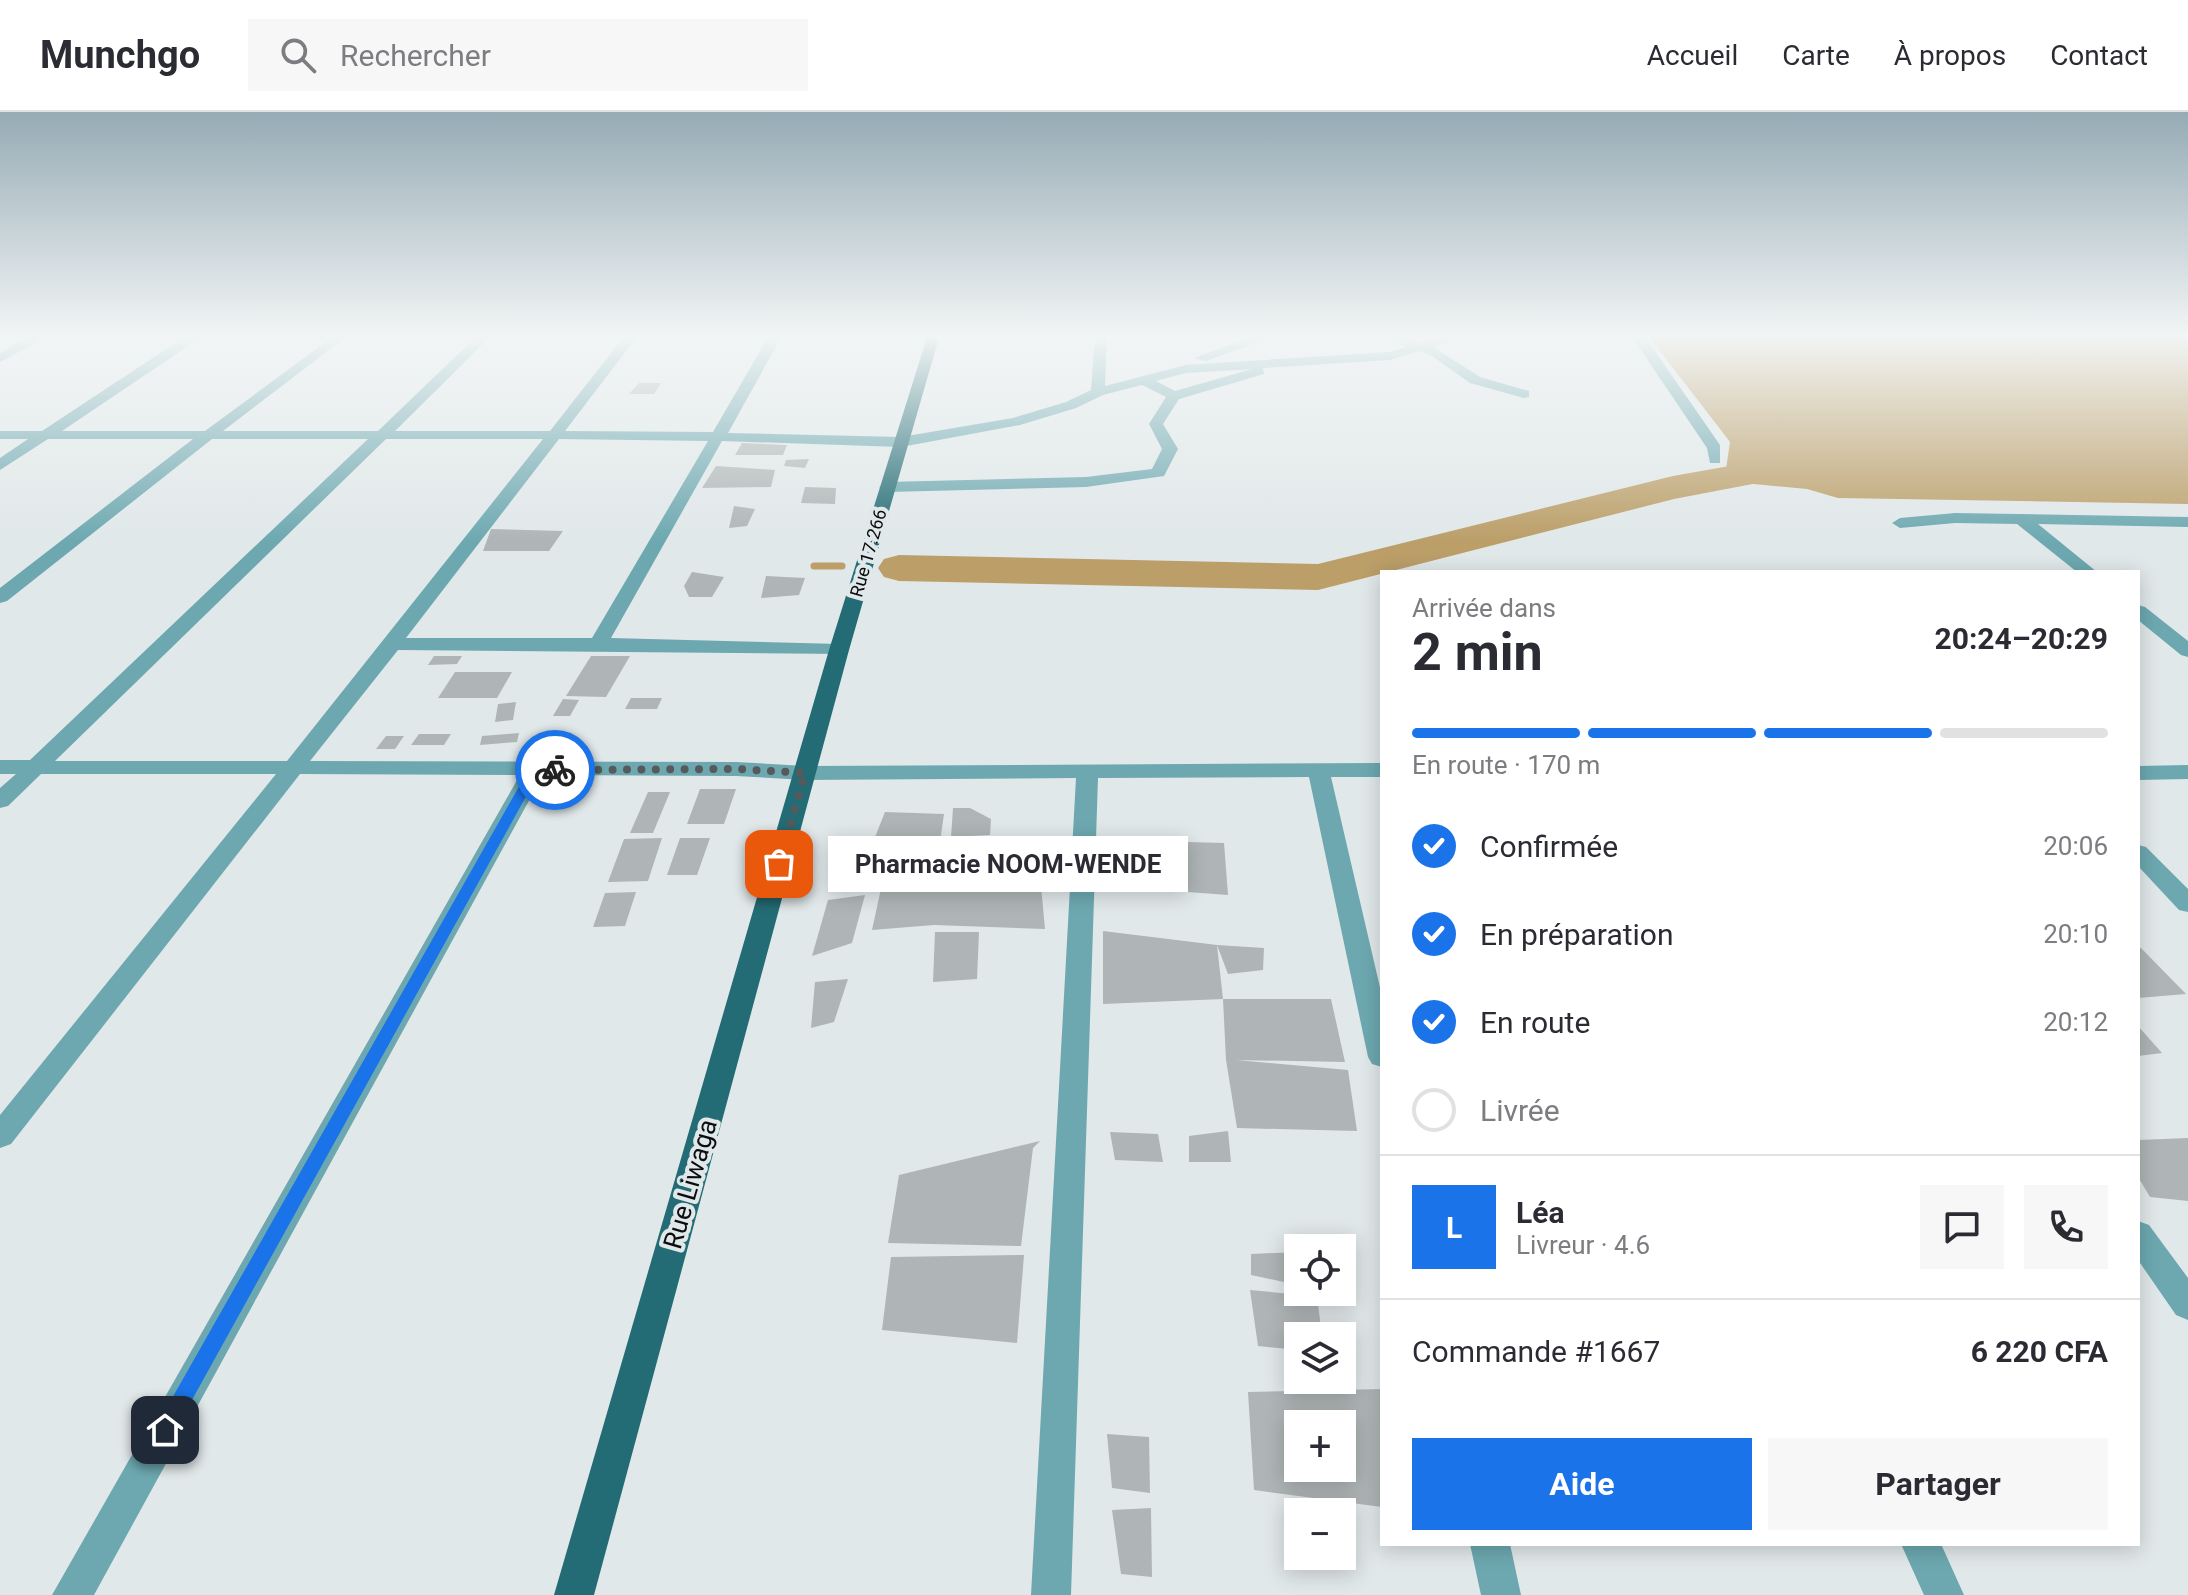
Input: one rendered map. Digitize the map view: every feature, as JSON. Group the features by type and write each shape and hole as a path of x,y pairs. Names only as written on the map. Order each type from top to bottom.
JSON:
{"main road":[{"name":"Rue 17.266","path":"805,773 913,403"},
{"name":"Rue Liwaga","path":"574,1595 805,773"}],"street":[{"path":"0,465 94,403"},
{"path":"0,597 251,403"},
{"path":"0,801 414,403"},
{"path":"0,1136 580,403"},
{"path":"598,644 737,403"},
{"path":"0,435 556,435 901,442 1015,422 1075,403"},
{"path":"887,487 1086,482 1152,475 1162,469 1170,453 1156,424 1169,403"},
{"path":"1684,403 1715,448 1715,460"},
{"path":"1900,523 1955,518 2188,522"},
{"path":"2021,519 2085,570"},
{"path":"2140,613 2188,651"},
{"path":"392,644 598,644 839,650"},
{"path":"0,767 736,769 805,773 1380,770"},
{"path":"72,1595 535,769"},
{"path":"1319,771 1380,1048"},
{"path":"2140,773 2188,772"},
{"path":"1051,1595 1087,773"},
{"path":"2140,854 2188,904"},
{"path":"2140,1237 2188,1305"},
{"path":"1490,1546 1501,1595"},
{"path":"1922,1546 1944,1595"}],"shaded area":[{"path":"1700,403 2188,403 2188,504 1838,498 1807,489 1732,482 1717,473 1726,469 1730,442"}],"building":[{"path":"742,443 787,445 783,455 735,455"},
{"path":"809,459 805,468 784,466 786,460"},
{"path":"716,466 775,470 771,487 702,488"},
{"path":"805,487 836,488 835,504 801,503"},
{"path":"734,506 755,509 747,526 729,528"},
{"path":"491,529 563,531 549,551 483,551"},
{"path":"692,572 724,577 712,597 689,597 684,586"},
{"path":"766,576 805,578 799,595 761,598"},
{"path":"434,656 462,656 457,664 428,665"},
{"path":"591,656 630,656 606,697 566,696"},
{"path":"455,672 512,672 497,698 438,698"},
{"path":"631,698 662,698 657,709 625,709"},
{"path":"563,699 579,700 570,716 553,716"},
{"path":"516,702 513,720 495,722 498,704"},
{"path":"519,733 517,742 480,745 482,736"},
{"path":"419,734 451,734 444,745 411,745"},
{"path":"386,736 404,736 395,749 376,749"},
{"path":"700,789 736,789 724,824 687,824"},
{"path":"648,792 670,792 653,833 630,833"},
{"path":"953,808 970,808 991,819 990,835 951,837"},
{"path":"885,812 944,814 940,842 875,837"},
{"path":"662,838 648,881 608,882 624,839"},
{"path":"680,838 710,838 697,875 667,875"},
{"path":"1112,840 1224,843 1228,895 1120,887"},
{"path":"882,884 1041,886 1045,929 934,925 872,930"},
{"path":"636,892 625,926 593,927 605,893"},
{"path":"865,895 852,943 812,956 828,900"},
{"path":"1103,931 1217,945 1223,999 1103,1004"},
{"path":"935,932 979,932 977,979 933,982"},
{"path":"1217,945 1264,948 1263,970 1228,974"},
{"path":"2140,948 2141,948 2186,994 2140,998"},
{"path":"848,979 834,1022 811,1028 815,982"},
{"path":"1223,999 1331,999 1345,1062 1236,1060 1348,1070 1357,1131 1237,1128 1226,1060"},
{"path":"2140,1028 2162,1053 2140,1056"},
{"path":"1228,1131 1231,1162 1189,1162 1189,1136"},
{"path":"1110,1132 1158,1134 1163,1162 1115,1160"},
{"path":"2188,1138 2188,1201 2150,1197 2140,1180 2140,1140"},
{"path":"1040,1141 1033,1148 1021,1246 888,1243 899,1175"},
{"path":"1284,1253 1284,1282 1251,1275 1251,1254"},
{"path":"1024,1255 1017,1343 882,1330 891,1257"},
{"path":"1250,1290 1284,1293 1284,1306 1318,1306 1320,1322 1284,1322 1284,1349 1258,1346"},
{"path":"1380,1389 1380,1507 1356,1504 1356,1498 1314,1498 1254,1490 1248,1392 1356,1394 1356,1390"},
{"path":"1107,1434 1149,1437 1150,1493 1112,1488"},
{"path":"1151,1508 1152,1577 1121,1574 1112,1510"}],"waterway":[{"path":"899,568 1318,577 1673,488 1803,464"},
{"path":"814,566 842,566"}],"way so far":[{"path":"555,770 736,769 805,773 779,864"}],"place":[{"name":"Pharmacie NOOM-WENDE","path":"779,864"}],"route":[{"path":"165,1430 535,769 555,770"}]}
